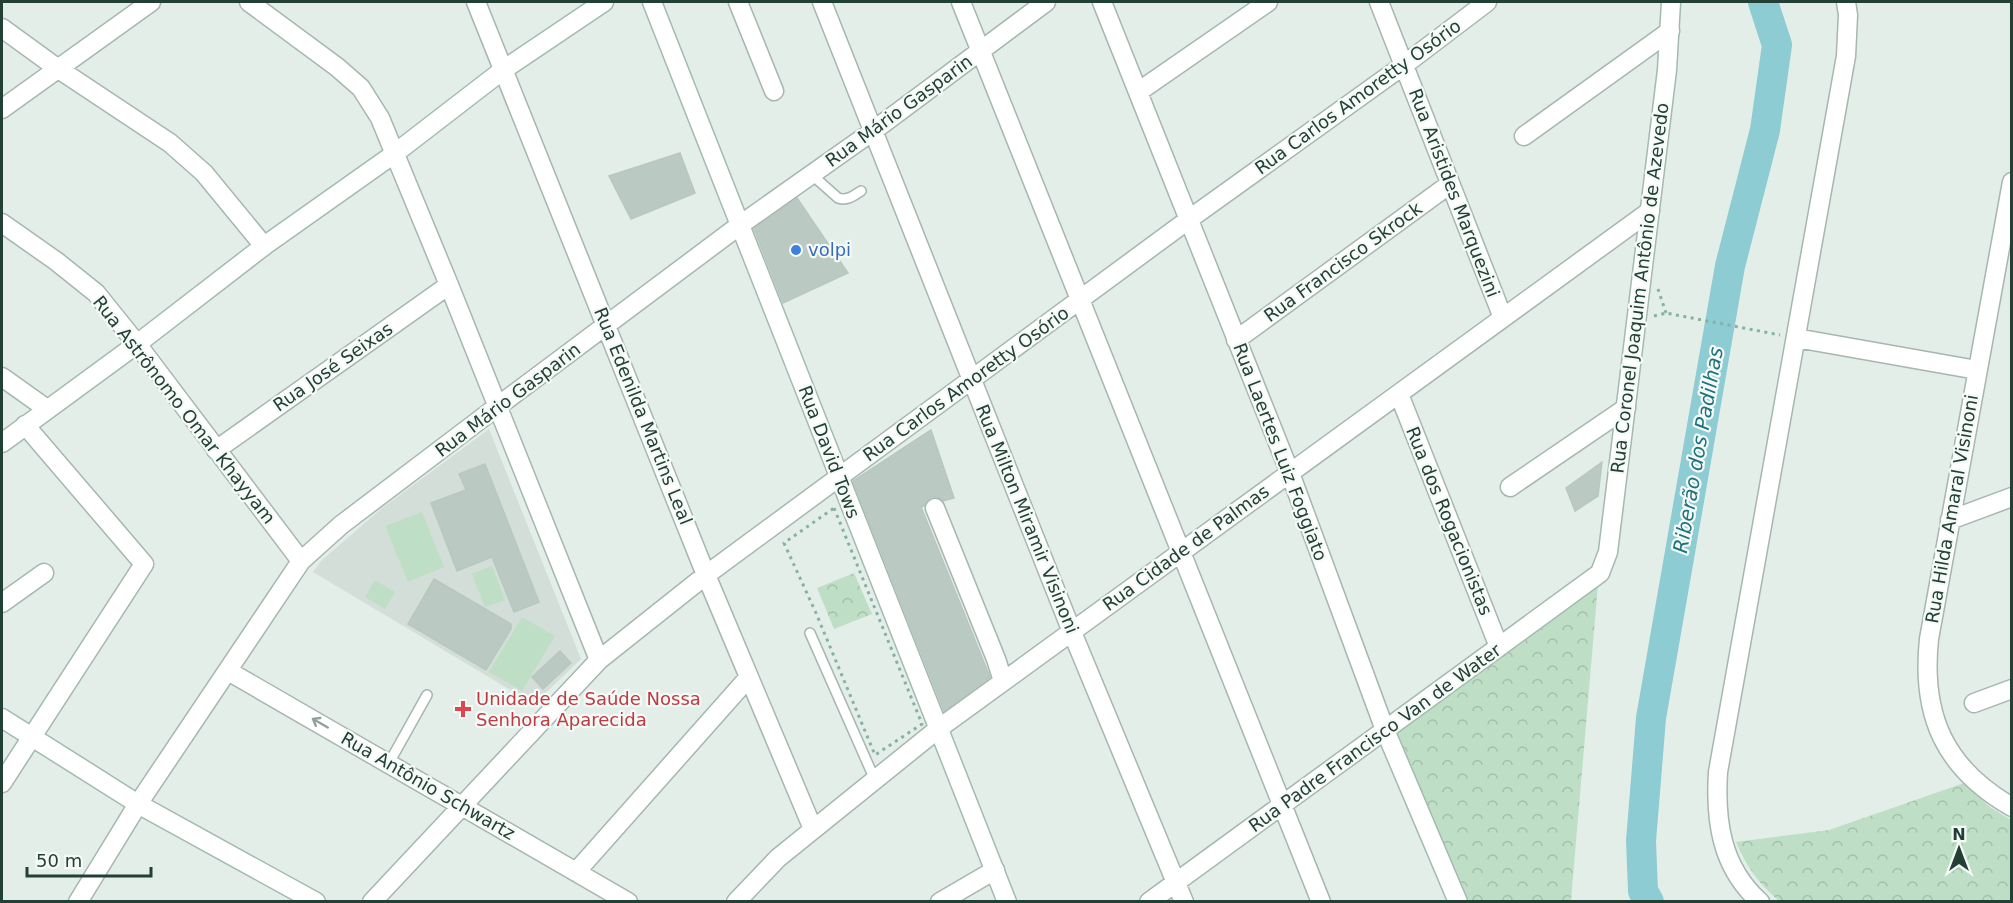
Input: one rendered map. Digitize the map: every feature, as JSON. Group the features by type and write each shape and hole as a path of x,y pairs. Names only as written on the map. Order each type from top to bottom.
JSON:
{"street":[{"path":"2,109 151,2"},
{"path":"249,2 337,67 361,88 380,118 498,406 598,660"},
{"name":"Rua Edenilda Martins Leal","path":"476,2 706,575 813,829"},
{"path":"2,443 137,344 264,246 394,154 503,70 604,2"},
{"name":"Rua David Tows","path":"652,2 1007,902"},
{"path":"738,2 774,90"},
{"name":"Rua Milton Miramir Visinoni","path":"822,2 1072,632 1184,902"},
{"path":"961,2 1284,804 1321,902"},
{"name":"Rua Mário Gasparin","path":"78,902 138,804 301,561 341,525 498,406 740,225 873,131 1046,2"},
{"name":"Rua Laertes Luiz Foggiato","path":"1102,2 1290,473 1385,730 1458,902"},
{"path":"1138,92 1268,2"},
{"name":"Rua Aristides Marquezini","path":"1379,2 1503,318"},
{"name":"Rua Carlos Amoretty Osório","path":"372,902 598,660 706,575 1487,2"},
{"name":"Rua Coronel Joaquim Antônio de Azevedo","path":"1600,573 1608,552 1626,408 1670,31 1671,2"},
{"path":"1760,902 1739,877 1726,851 1719,827 1716,800 1718,772 1846,56 1848,35 1846,2"},
{"path":"2,28 57,68 170,143 204,172 264,246"},
{"path":"1524,136 1670,31"},
{"name":"Rua Hilda Amaral Visinoni","path":"2012,182 1929,639 1927,680 1929,703 1938,730 1958,762 1984,788 2012,807"},
{"name":"Rua Francisco Skrock","path":"1236,340 1450,184"},
{"name":"Rua Cidade de Palmas","path":"736,902 778,858 938,729 1650,211"},
{"name":"Rua Astrônomo Omar Khayyam","path":"2,223 96,293 301,561"},
{"name":"Rua José Seixas","path":"216,450 449,285"},
{"path":"1796,338 1977,370"},
{"path":"2,377 46,409"},
{"name":"Rua dos Rogacionistas","path":"1399,394 1499,647"},
{"path":"1510,487 1626,408"},
{"path":"2,783 144,564 25,425"},
{"path":"1950,520 2012,497"},
{"path":"935,508 1004,681"},
{"path":"2,603 44,573"},
{"name":"Rua Padre Francisco Van de Water","path":"1149,902 1600,573"},
{"name":"Rua Antônio Schwartz","path":"228,671 628,902"},
{"path":"576,872 749,677"},
{"path":"1974,703 2012,689"},
{"path":"2,718 138,804 316,902"},
{"path":"940,902 995,870"}],"lane":[{"path":"811,174 843,200 850,199 861,191"},
{"path":"810,633 875,780"},
{"path":"389,763 426,695"}],"path":[{"path":"1636,323 1666,313 1796,338"},
{"path":"834,508 922,724 875,755 784,543 834,508"}],"shaded area":[{"path":"489,429 581,659 534,704 313,572 321,561 381,509"}],"green space":[{"path":"422,512 444,567 408,582 385,526"},
{"path":"492,566 505,600 485,607 472,574"},
{"path":"854,573 872,614 834,629 817,588"},
{"path":"375,580 395,592 385,609 365,597"},
{"path":"1598,584 1571,901 1461,901 1390,736"},
{"path":"522,617 555,636 522,691 489,672"},
{"path":"1964,783 1990,807 2011,820 2011,901 1779,901 1754,874 1736,842 1829,830"}],"building":[{"path":"680,153 695,193 631,219 609,176"},
{"name":"volpi","path":"797,198 848,273 783,303 754,229"},
{"path":"931,430 954,498 943,501 937,497 931,497 921,507 990,677 944,711 853,481"},
{"path":"1602,462 1598,496 1575,511 1566,488"},
{"path":"485,464 539,602 514,612 492,557 457,571 431,503 466,490 459,474"},
{"path":"434,579 511,624 511,629 486,670 408,624"},
{"path":"560,651 571,663 543,689 532,677"}],"waterway":[{"name":"Riberão dos Padilhas","path":"1649,902 1643,891 1641,841 1651,718 1730,266 1765,130 1777,45 1763,2"}],"place":[{"name":"volpi","path":"796,250"},
{"name":"Unidade de Saúde Nossa Senhora Aparecida","path":"463,709"}]}
